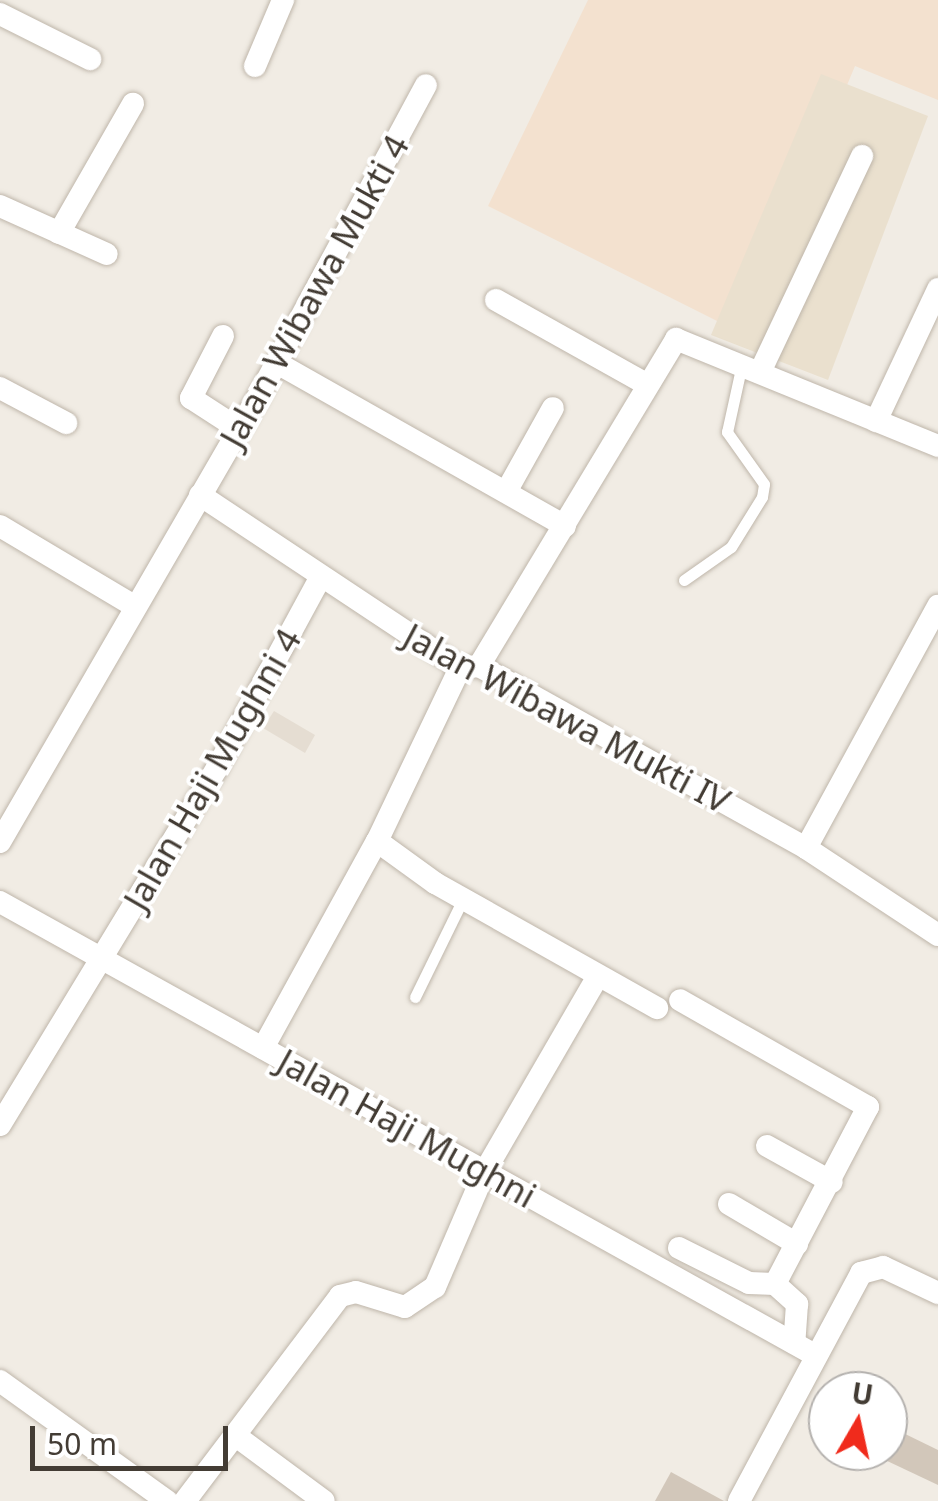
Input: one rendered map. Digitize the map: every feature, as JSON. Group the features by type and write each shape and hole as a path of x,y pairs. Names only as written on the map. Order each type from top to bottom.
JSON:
{"street":[{"path":"254,66 283,0"},
{"path":"0,14 90,59"},
{"name":"Jalan Wibawa Mukti 4","path":"0,842 277,363 426,85"},
{"path":"59,233 133,104"},
{"path":"751,368 862,156"},
{"path":"0,206 107,254"},
{"path":"876,421 938,290"},
{"path":"496,300 646,384"},
{"path":"223,336 192,398 239,429"},
{"path":"263,1048 470,667 565,526 676,339 938,446"},
{"path":"277,363 565,526"},
{"path":"0,388 66,424"},
{"path":"506,492 554,408"},
{"name":"Jalan Wibawa Mukti IV","path":"200,495 320,578 470,667 806,848 938,935"},
{"path":"0,526 134,606"},
{"name":"Jalan Haji Mughni 4","path":"0,1125 102,960 320,578"},
{"path":"806,848 938,606"},
{"path":"377,841 463,899 657,1008"},
{"name":"Jalan Haji Mughni","path":"0,902 804,1348"},
{"path":"186,1501 340,1296 356,1292 405,1307 422,1302 485,1172 598,976"},
{"path":"680,1000 868,1107 832,1182 775,1284"},
{"path":"767,1146 832,1182"},
{"path":"729,1204 797,1244"},
{"path":"679,1248 749,1283 775,1284 797,1304 804,1348"},
{"path":"739,1501 804,1348 854,1281 872,1267 938,1293"},
{"path":"0,1382 167,1501"},
{"path":"236,1436 324,1501"}],"lane":[{"path":"684,580 732,547 762,497 764,484 728,432 751,368"},
{"path":"415,997 463,899"}],"shaded area":[{"path":"588,0 938,0 938,100 855,66 743,334 488,206"},
{"path":"821,74 928,116 828,380 711,335"},
{"path":"274,711 315,735 305,753 263,728"}],"building":[{"path":"908,1435 938,1450 938,1485 908,1471"},
{"path":"671,1472 724,1501 655,1501"}]}
